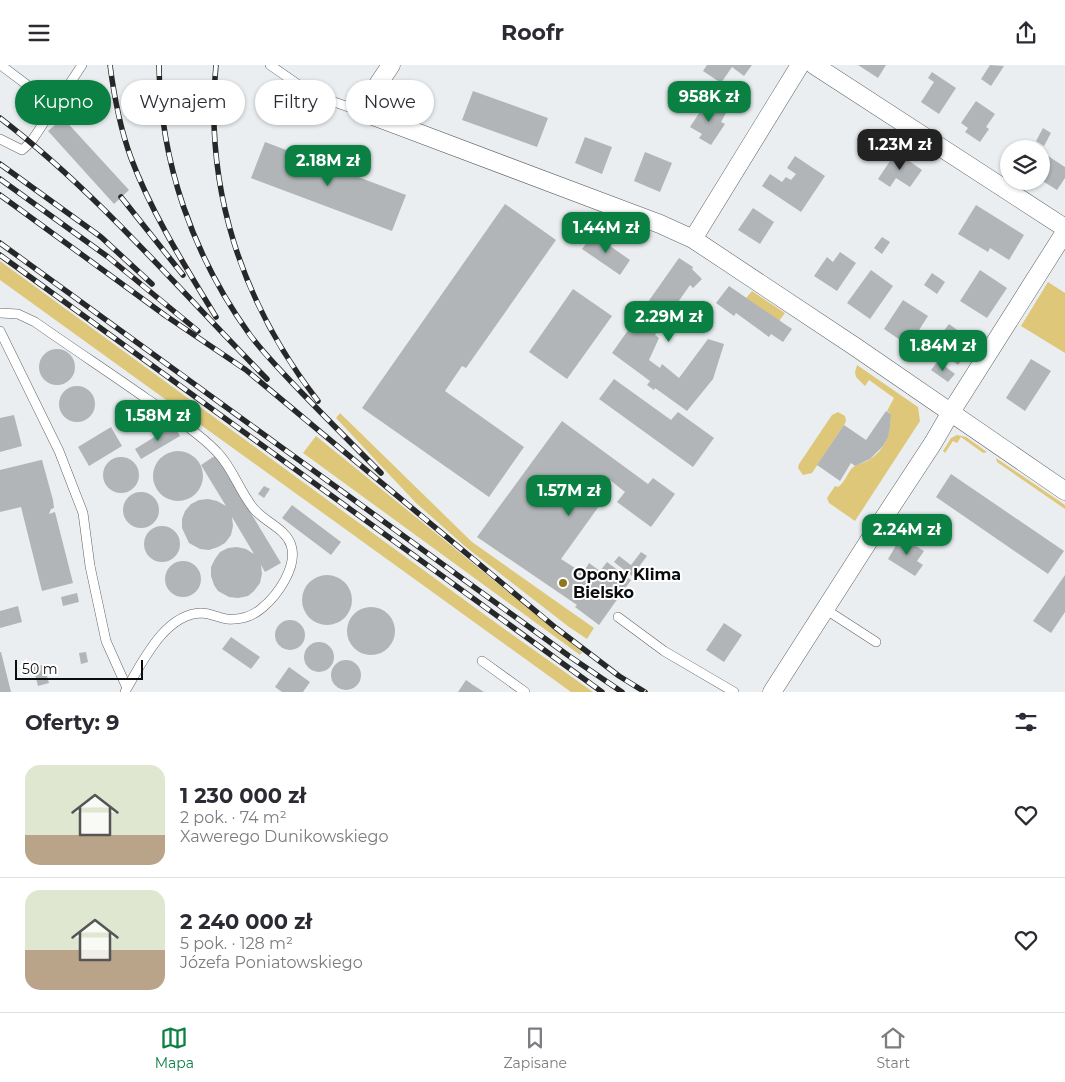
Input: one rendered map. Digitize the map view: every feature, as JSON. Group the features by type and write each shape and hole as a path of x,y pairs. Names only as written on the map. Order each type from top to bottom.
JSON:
{"street":[{"path":"381,80 391,65"},
{"path":"693,239 800,65"},
{"path":"814,65 1065,228"},
{"path":"397,125 660,224 693,239 857,348 1065,491"},
{"path":"772,692 933,443 1065,232"}],"lane":[{"path":"3,65 2,67 20,80"},
{"path":"72,80 82,65"},
{"path":"270,65 306,90 346,106"},
{"path":"0,139 22,150 31,142 42,125"},
{"path":"0,313 18,314 35,322 175,419 209,445 227,464 252,507 263,519 287,536 292,546 292,562 286,579 262,608 248,617 227,619 202,613 188,616 176,622 156,640 126,690"},
{"path":"0,331 58,451 83,513 90,566 106,641 126,690"},
{"path":"825,609 876,642"},
{"path":"618,617 664,651 734,692"},
{"path":"482,661 525,692"}],"shaded area":[{"path":"0,261 593,692 571,692 0,280"},
{"path":"1048,282 1065,293 1065,353 1021,326"},
{"path":"752,291 785,313 779,321 746,298"},
{"path":"857,365 918,407 920,421 855,521 829,503 827,498 835,486 838,487 842,483 852,468 869,460 880,451 889,433 890,413 887,411 894,398 869,380 865,386 856,377"},
{"path":"838,412 845,416 846,421 844,425 812,473 803,475 798,468 799,464 832,415"},
{"path":"340,413 472,542 594,628 587,639 467,548 416,503 336,418"},
{"path":"957,435 966,437 987,452 983,453 961,437 957,443 953,441 945,453 943,451 951,438"},
{"path":"316,436 582,652 580,655 303,453"},
{"path":"996,458 1065,505 1065,509 997,462"}],"building":[{"path":"707,65 752,65 744,76 732,67 721,83 703,71"},
{"path":"858,65 886,65 878,78"},
{"path":"990,65 1004,66 991,86 981,79"},
{"path":"932,72 956,88 939,114 921,102 934,82 928,78"},
{"path":"473,91 548,118 537,147 462,120"},
{"path":"707,101 726,113 721,122 725,124 711,145 699,138 702,134 690,127"},
{"path":"976,101 995,114 986,127 989,129 980,142 965,132 968,128 961,123"},
{"path":"55,125 69,125 129,190 114,204 48,131"},
{"path":"1043,128 1051,133 1047,140 1037,140"},
{"path":"585,137 612,147 602,174 575,163"},
{"path":"265,142 406,195 392,231 251,178"},
{"path":"645,152 672,163 660,192 634,181"},
{"path":"896,152 922,170 910,187 896,178 890,187 878,179"},
{"path":"795,156 825,176 801,212 762,186 770,174 782,182 786,177 791,180 796,174 787,168"},
{"path":"1050,157 1065,167 1065,178 1057,190 1050,186"},
{"path":"505,204 556,240 466,368 462,366 445,391 524,447 489,497 362,408"},
{"path":"976,205 1024,235 1009,260 990,248 988,252 958,234"},
{"path":"753,208 774,222 760,244 738,230"},
{"path":"593,234 630,260 620,275 582,249"},
{"path":"882,237 890,242 882,254 874,248"},
{"path":"840,252 856,263 837,291 814,276 827,257 833,262"},
{"path":"679,258 693,267 692,269 702,279 693,288 690,285 655,335 659,338 649,360 660,368 662,364 679,378 708,339 724,344 713,379 687,411 655,388 654,390 647,385 650,381 612,353"},
{"path":"871,270 893,286 870,319 847,303"},
{"path":"980,270 1007,288 987,318 960,301"},
{"path":"932,273 945,282 937,294 924,285"},
{"path":"729,286 792,329 783,342 771,334 769,337 736,313 734,316 716,303"},
{"path":"573,289 612,316 567,379 529,352"},
{"path":"903,300 928,316 909,346 884,329"},
{"path":"949,324 976,341 958,365 933,345"},
{"path":"57,349 64,350 70,354 74,360 74,374 70,380 64,384 57,385 50,384 44,380 40,374 39,367 40,360 44,354 50,350"},
{"path":"1031,359 1051,371 1025,411 1006,398"},
{"path":"938,361 955,374 948,382 931,370"},
{"path":"614,379 671,420 678,412 714,438 693,467 599,399"},
{"path":"77,386 84,387 90,391 94,397 94,411 90,417 84,421 77,422 70,421 64,417 60,411 59,404 60,397 64,391 70,387"},
{"path":"886,411 891,414 888,437 883,446 870,459 855,466 851,463 840,481 817,465 844,425 866,440"},
{"path":"14,415 22,446 0,452 0,418"},
{"path":"562,421 648,484 653,478 675,494 651,527 617,502 625,492 610,480 602,491 607,495 561,559 583,573 589,563 600,571 607,562 631,580 599,625 575,607 577,605 477,537"},
{"path":"174,425 180,436 141,459 135,449"},
{"path":"111,427 122,446 89,466 78,447"},
{"path":"173,451 183,451 196,458 203,471 203,481 196,494 183,501 173,501 164,497 157,490 153,481 153,471 157,462 164,455"},
{"path":"216,455 281,563 265,572 261,565 260,583 248,596 238,598 229,597 218,591 211,576 211,567 220,552 228,548 237,547 246,549 254,554 232,517 231,535 225,543 209,550 200,549 189,543 182,528 182,519 185,511 191,504 199,500 217,501 226,506 201,465"},
{"path":"121,457 128,458 134,462 138,468 138,482 134,488 128,492 121,493 114,492 108,488 104,482 103,475 104,468 108,462 114,458"},
{"path":"42,460 53,500 54,508 51,509 49,514 55,512 73,583 42,591 21,507 0,512 0,470"},
{"path":"951,474 1064,551 1048,574 936,497"},
{"path":"264,486 270,489 264,498 258,494"},
{"path":"141,492 148,493 154,497 158,503 158,517 154,523 148,527 141,528 134,527 128,523 124,517 123,510 124,503 128,497 134,493"},
{"path":"292,505 341,542 331,555 282,518"},
{"path":"162,526 169,527 175,531 179,537 179,551 175,557 169,561 162,562 155,561 149,557 145,551 144,544 145,537 149,531 155,527"},
{"path":"901,537 924,551 917,561 923,565 915,576 888,559"},
{"path":"641,552 647,556 632,576 614,562 619,556 631,565"},
{"path":"183,561 190,562 196,566 200,572 200,586 196,592 190,596 183,597 176,596 170,592 166,586 165,579 166,572 170,566 176,562"},
{"path":"327,575 341,579 348,586 352,600 348,614 341,621 327,625 313,621 306,614 302,600 306,586 313,579"},
{"path":"1065,575 1065,612 1051,633 1033,621"},
{"path":"77,593 79,602 63,606 61,597"},
{"path":"18,606 22,622 0,628 0,611"},
{"path":"366,607 376,607 388,614 395,626 395,636 388,648 376,655 366,655 358,651 351,644 347,636 347,626 351,618 358,611"},
{"path":"290,620 296,621 304,629 304,641 296,649 290,650 284,649 276,641 275,635 276,629 284,621"},
{"path":"724,623 742,635 724,662 706,650"},
{"path":"231,637 260,657 251,669 222,649"},
{"path":"319,642 330,646 334,657 330,668 319,672 308,668 304,657 308,646"},
{"path":"1,652 11,692 0,692"},
{"path":"86,652 88,662 81,664 79,653"},
{"path":"346,660 352,661 360,669 360,681 352,689 346,690 340,689 332,681 331,675 332,669 340,661"},
{"path":"44,665 49,683 38,686 33,667"},
{"path":"289,667 310,682 303,692 282,692 275,687"},
{"path":"466,680 473,685 484,692 458,692"}],"railway":[{"path":"110,65 121,124 139,179 170,239 216,317"},
{"path":"159,65 161,101 173,172 196,240 212,273 230,305 262,350 381,473"},
{"path":"216,65 214,111 216,156 223,200 234,243 249,284 268,325 291,364 318,401"},
{"path":"0,118 36,147 105,211 267,379"},
{"path":"0,164 101,237 152,284"},
{"path":"0,179 108,257 198,331"},
{"path":"0,195 166,316 246,370 556,628 619,676 645,692"},
{"path":"121,197 183,275"},
{"path":"0,243 569,656 622,692"},
{"path":"0,255 602,692"}],"place":[{"name":"Opony Klima Bielsko","path":"563,583"}]}
